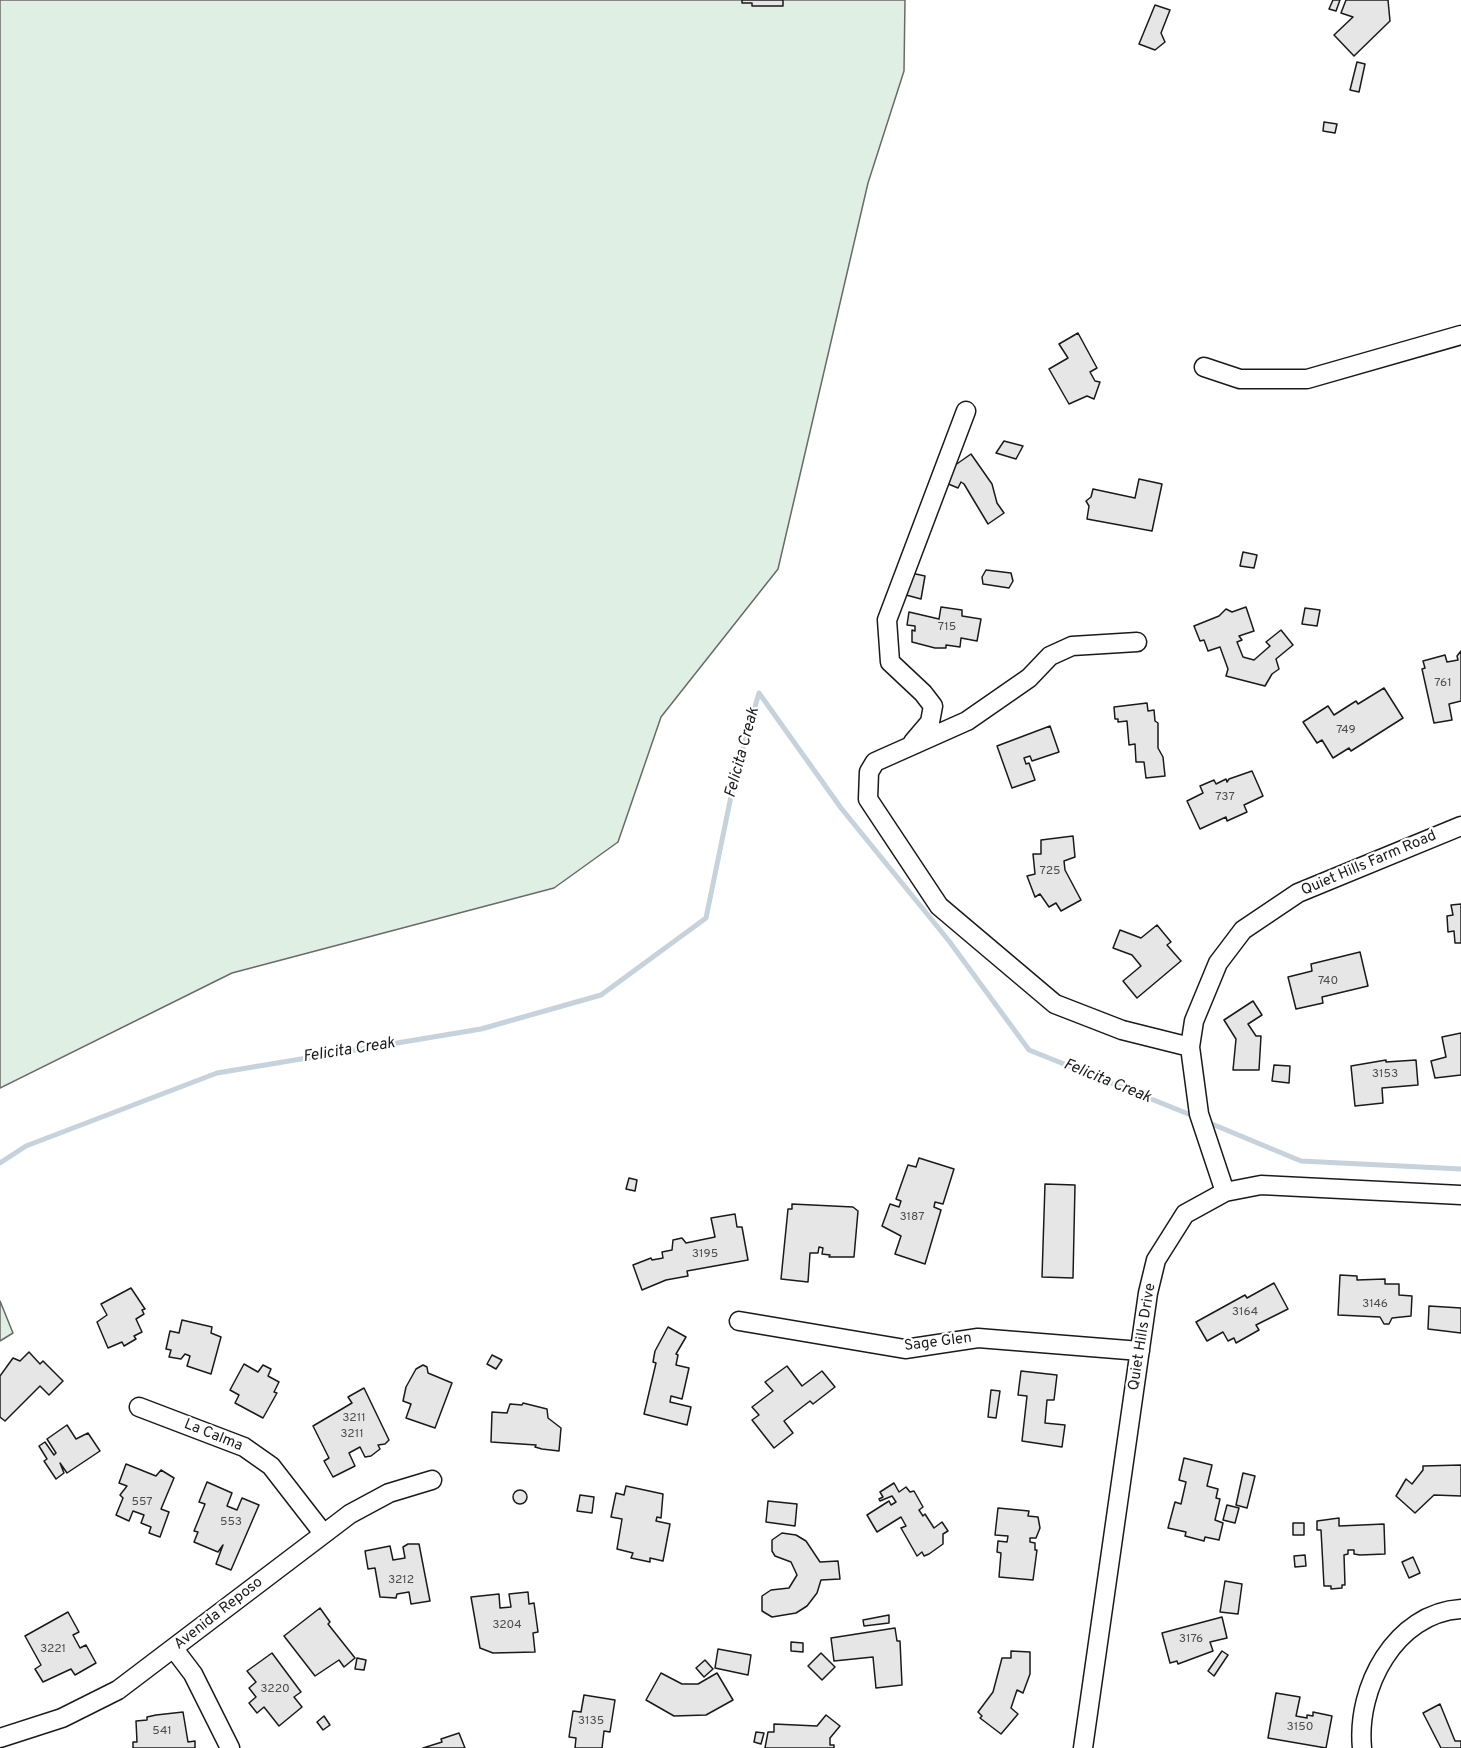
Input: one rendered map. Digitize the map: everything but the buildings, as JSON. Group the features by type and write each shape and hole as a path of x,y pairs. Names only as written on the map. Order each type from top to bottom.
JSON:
{"street":[{"path":"1204,367 1240,379 1306,379 1461,335"},
{"path":"910,746 930,722 933,706 923,693 890,662 887,620 966,411"},
{"path":"1137,642 1072,646 1050,656 1029,678 967,721 875,762 869,772 868,799 939,906 1055,1004 1122,1030 1190,1047"},
{"name":"Quiet Hills Farm Road","path":"1225,1192 1199,1114 1190,1047 1194,1021 1218,963 1244,930 1298,892 1461,826"},
{"name":"Quiet Hills Drive","path":"1083,1748 1140,1351 1156,1260 1185,1214 1225,1192 1261,1185 1461,1195"},
{"name":"Sage Glen","path":"739,1321 905,1349 978,1338 1140,1351"},
{"name":"La Calma","path":"139,1407 244,1447 271,1466 323,1533"},
{"name":"Avenida Reposo","path":"0,1738 62,1718 118,1690 350,1514 389,1493 432,1480"},
{"path":"1362,1748 1360,1728 1369,1688 1389,1649 1412,1626 1437,1614 1461,1609"},
{"path":"174,1649 193,1674 230,1748"}],"green space":[{"path":"0,0 905,0 904,71 868,183 778,569 661,717 618,842 554,888 232,973 0,1088"},
{"path":"0,1301 13,1333 0,1341"}],"waterway":[{"name":"Felicita Creak","path":"0,1163 26,1146 217,1073 481,1029 601,995 706,918 736,772 759,693 841,808 949,941 1029,1050 1196,1117"},
{"name":"Felicita Creak","path":"1207,1122 1301,1161 1461,1169"}]}
